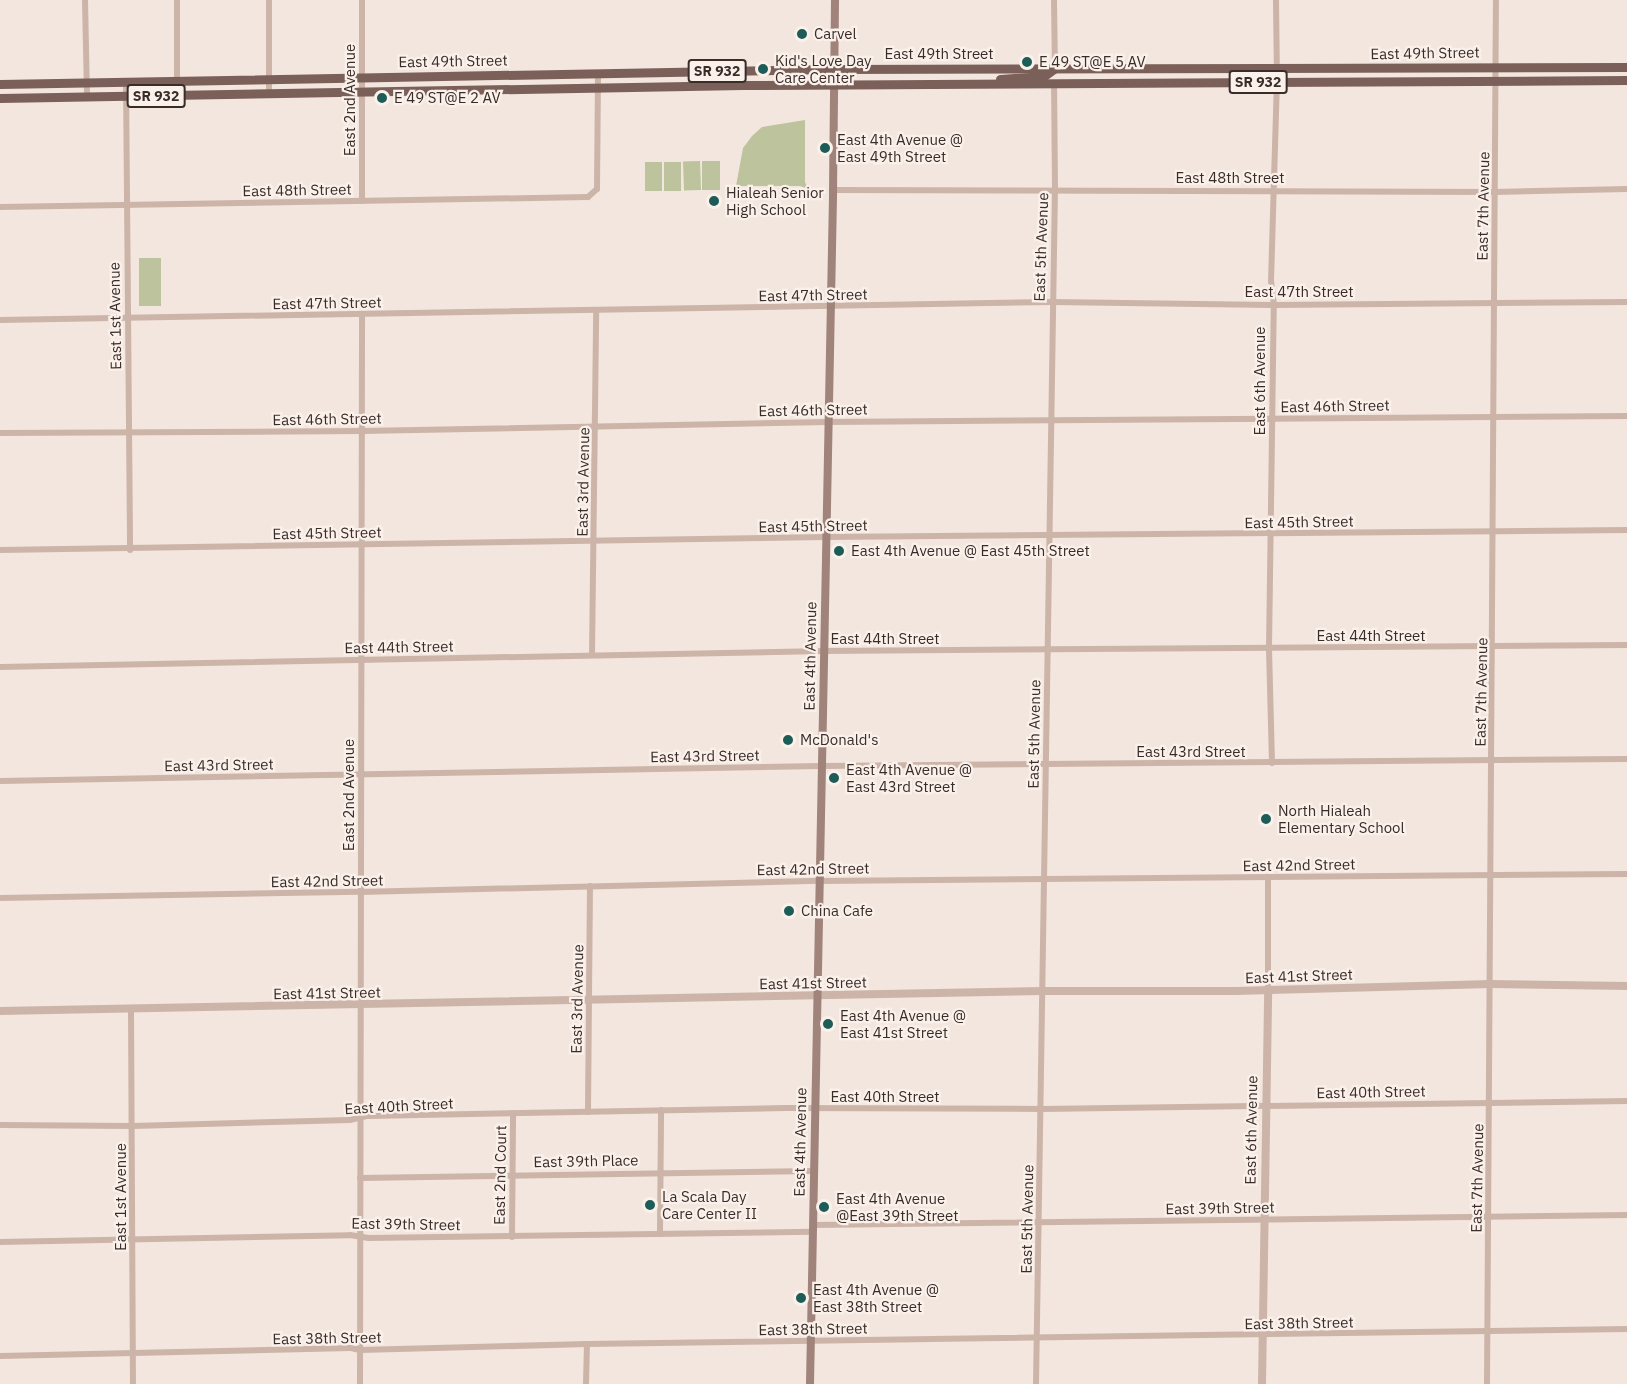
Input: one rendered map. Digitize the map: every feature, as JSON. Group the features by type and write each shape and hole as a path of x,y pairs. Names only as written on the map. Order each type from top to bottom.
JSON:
{"main road":[{"name":"East 4th Avenue","path":"810,1384 834,190 835,0"},
{"name":"East 49th Street","path":"0,84 835,69 1627,67"},
{"path":"993,84 1008,77 1044,76 1054,68"},
{"path":"1054,83 1065,74 1117,73 1126,69"},
{"name":"East 49th Street","path":"0,98 835,84 1627,80"}],"street":[{"path":"85,0 87,96"},
{"path":"177,0 177,81"},
{"path":"269,0 269,93"},
{"name":"East 2nd Avenue","path":"362,0 362,201"},
{"path":"1054,0 1054,68"},
{"name":"East 6th Avenue","path":"1272,763 1269,648 1274,419 1274,305 1271,281 1277,82 1276,0"},
{"name":"East 7th Avenue","path":"1487,1384 1491,760 1494,646 1491,417 1496,0"},
{"path":"597,88 598,74"},
{"name":"East 1st Avenue","path":"126,82 130,550"},
{"name":"East 5th Avenue","path":"1036,1384 1055,190 1054,83"},
{"name":"East 48th Street","path":"0,207 588,196 594,194 597,189 597,88"},
{"name":"East 48th Street","path":"834,190 1495,192 1627,189"},
{"name":"East 47th Street","path":"0,320 1052,302 1274,305 1627,302"},
{"name":"East 3rd Avenue","path":"592,655 596,310"},
{"name":"East 2nd Avenue","path":"360,1384 362,314"},
{"name":"East 46th Street","path":"0,433 362,431 828,422 1627,416"},
{"name":"East 45th Street","path":"0,550 130,550 826,537 1271,535 1494,530 1627,530"},
{"name":"East 44th Street","path":"0,666 824,651 1627,645"},
{"name":"East 43rd Street","path":"0,781 821,766 1627,759"},
{"name":"East 42nd Street","path":"0,898 819,881 1627,874"},
{"name":"East 6th Avenue","path":"1262,1384 1268,877"},
{"name":"East 3rd Avenue","path":"588,1112 590,886"},
{"name":"East 41st Street","path":"0,1011 360,1006 1043,991 1268,991 1491,984 1627,986"},
{"name":"East 1st Avenue","path":"130,1010 134,1240 133,1384"},
{"name":"East 40th Street","path":"0,1125 133,1126 360,1119 368,1116 661,1110 1041,1109 1627,1101"},
{"path":"660,1234 661,1110"},
{"name":"East 2nd Court","path":"512,1237 513,1113"},
{"name":"East 39th Place","path":"360,1179 512,1174 813,1170"},
{"name":"East 39th Street","path":"0,1242 359,1236 369,1239 512,1237 779,1232 812,1229 1038,1223 1627,1215"},
{"name":"East 38th Street","path":"0,1356 587,1344 1627,1329"},
{"path":"586,1384 587,1344"}],"green space":[{"path":"805,120 805,182 808,189 800,186 736,186 743,148 752,136 762,127"},
{"path":"700,161 701,190 684,191 683,162"},
{"path":"702,161 720,161 720,190 702,190"},
{"path":"645,162 662,162 662,191 645,191"},
{"path":"664,162 681,162 681,191 664,191"},
{"path":"139,258 161,258 161,306 139,306"}],"place":[{"name":"Carvel","path":"802,34"},
{"name":"E 49 ST@E 5 AV","path":"1027,62"},
{"name":"Kid's Love Day Care Center","path":"763,69"},
{"name":"E 49 ST@E 2 AV","path":"382,98"},
{"name":"East 4th Avenue @ East 49th Street","path":"825,148"},
{"name":"Hialeah Senior High School","path":"714,201"},
{"name":"East 4th Avenue @ East 45th Street","path":"839,551"},
{"name":"McDonald's","path":"788,740"},
{"name":"East 4th Avenue @ East 43rd Street","path":"834,778"},
{"name":"North Hialeah Elementary School","path":"1266,819"},
{"name":"China Cafe","path":"789,911"},
{"name":"East 4th Avenue @ East 41st Street","path":"828,1024"},
{"name":"La Scala Day Care Center II","path":"650,1205"},
{"name":"East 4th Avenue @East 39th Street","path":"824,1207"},
{"name":"East 4th Avenue @ East 38th Street","path":"801,1298"}]}
